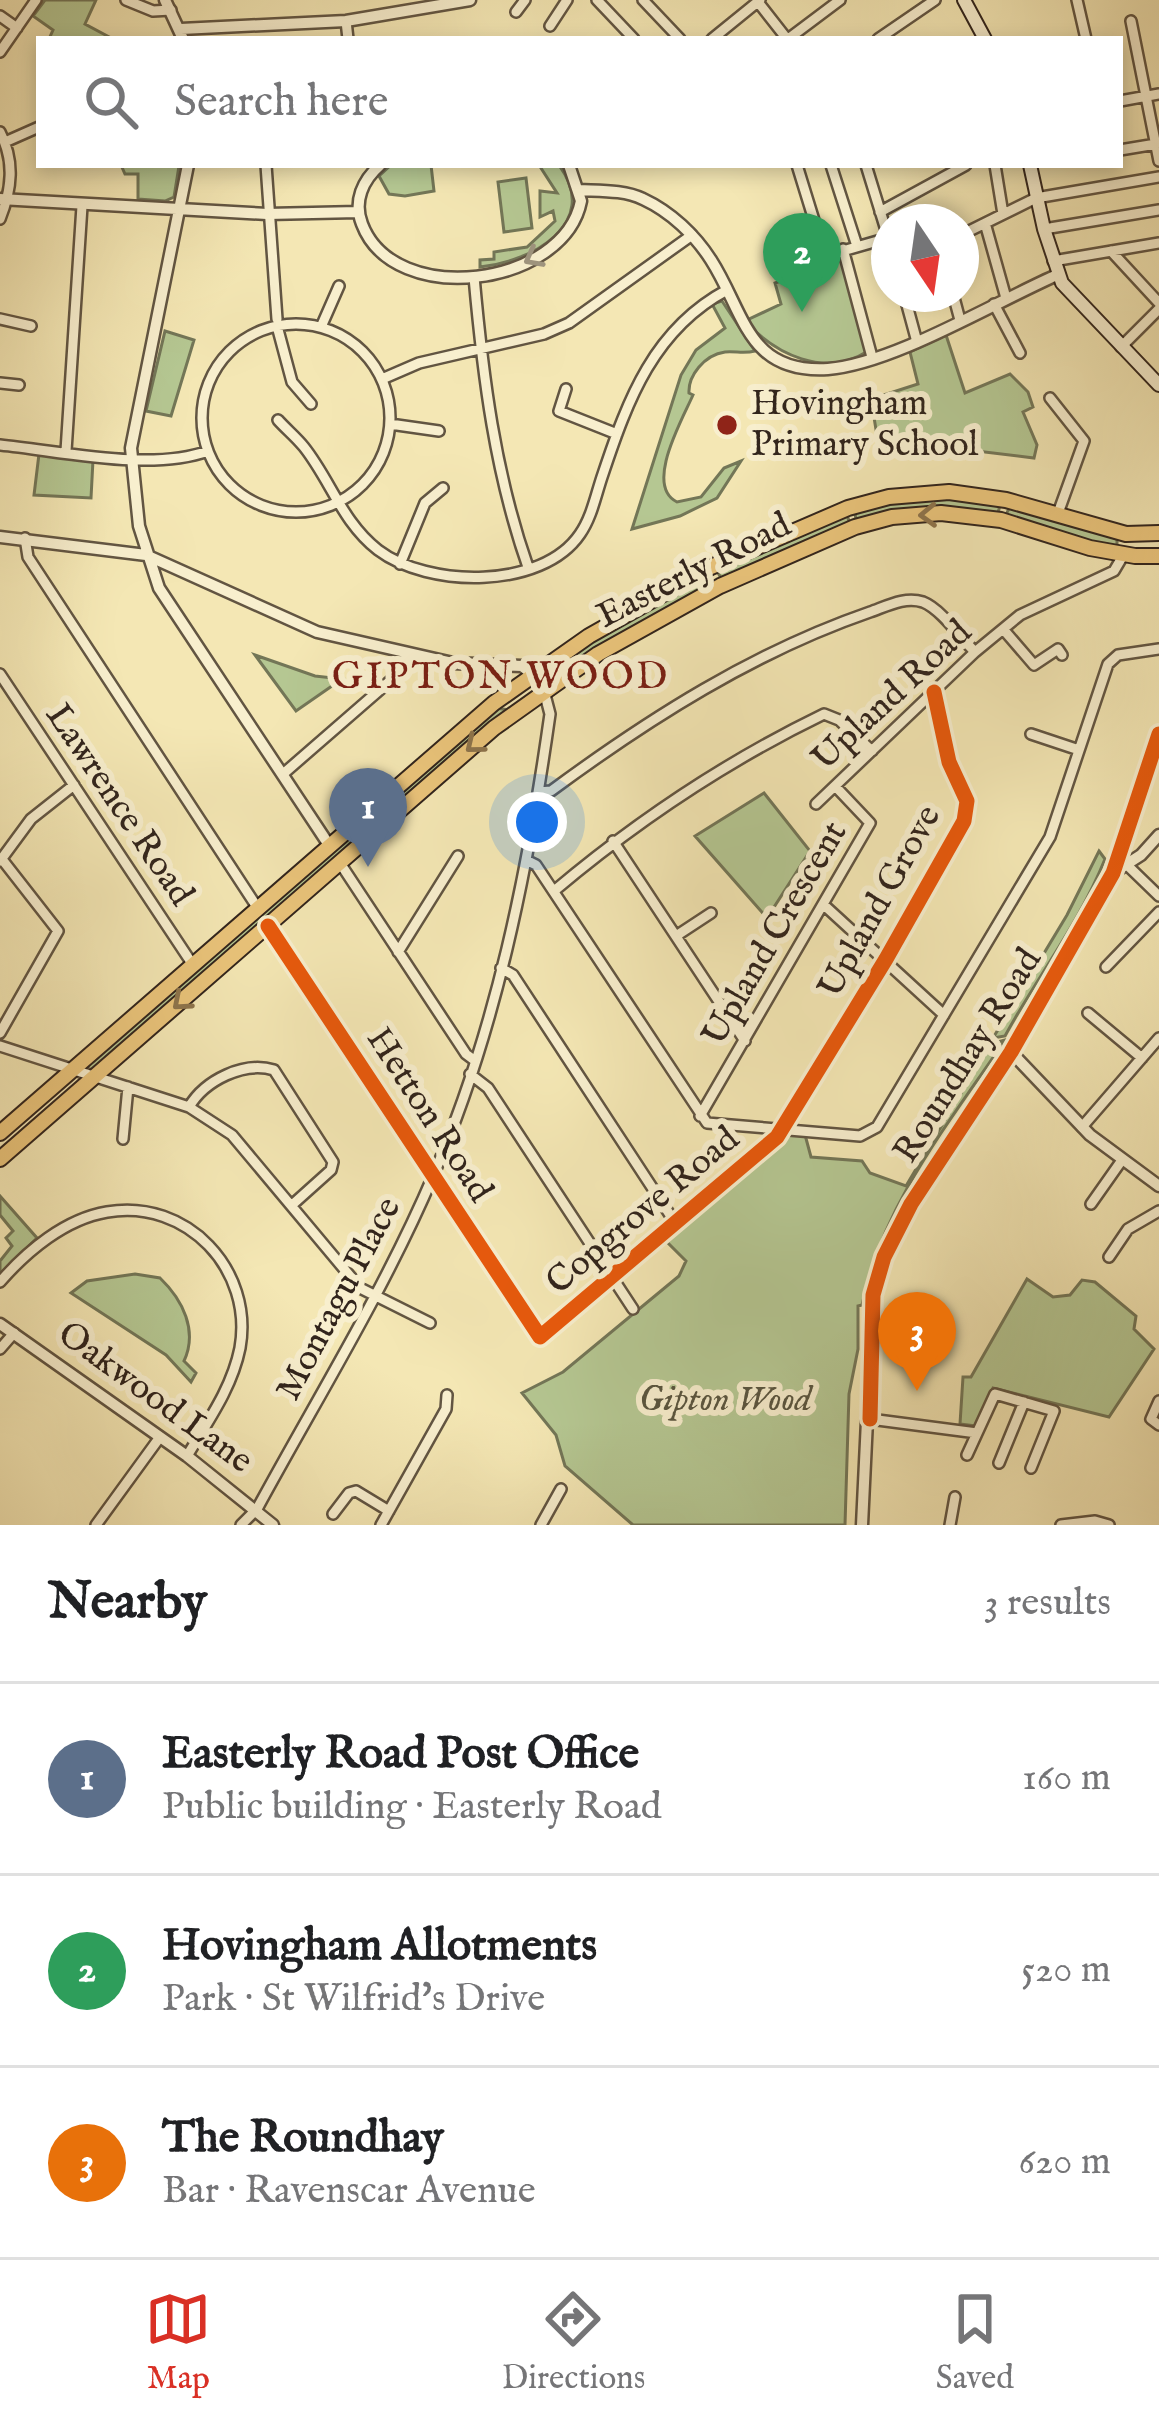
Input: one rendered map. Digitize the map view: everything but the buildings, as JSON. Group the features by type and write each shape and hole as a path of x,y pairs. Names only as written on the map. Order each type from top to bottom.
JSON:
{"main road":[{"path":"964,0 980,36"},
{"path":"1031,168 1055,268 1159,386"},
{"name":"Easterly Road","path":"0,1132 452,738 532,674 647,600 848,508 889,497 949,492 1006,500 1126,534 1159,533"},
{"path":"1000,520 1006,500"},
{"path":"848,508 854,527"},
{"name":"Easterly Road","path":"0,1160 464,753 637,630 720,586 854,527 892,517 941,513 1000,520 1124,554 1159,556"},
{"path":"1124,554 1126,534"},
{"path":"711,568 720,586"},
{"path":"23,1112 38,1126"}],"street":[{"path":"0,52 36,0"},
{"path":"125,0 153,11 168,5 182,34 262,33 470,0"},
{"path":"516,12 524,0"},
{"path":"550,26 567,0"},
{"path":"597,0 631,36"},
{"path":"643,0 677,36"},
{"path":"792,36 840,0"},
{"path":"882,36 935,0"},
{"path":"1077,0 1084,36"},
{"path":"716,36 759,1 786,36"},
{"path":"0,16 16,28"},
{"path":"346,21 348,36"},
{"path":"1131,22 1159,161"},
{"path":"1123,100 1159,94"},
{"path":"0,219 10,165 3,137 36,128"},
{"path":"1123,150 1157,144"},
{"path":"188,168 132,458 146,555 159,588 328,845"},
{"path":"266,168 277,323 292,382 311,404"},
{"path":"377,168 364,182 358,212 370,241 395,262 423,273 474,277 521,265 554,247 574,225 580,190 570,168"},
{"path":"798,168 825,256 871,243"},
{"path":"832,168 857,246"},
{"path":"867,168 878,204"},
{"path":"895,204 961,168"},
{"path":"995,168 1003,214"},
{"path":"979,226 1036,198 1159,177"},
{"path":"580,190 640,197 692,235 727,290 749,337 768,355 813,369 854,364 916,342 1080,256 1159,243"},
{"path":"4,200 267,214 358,212"},
{"path":"66,451 82,206"},
{"path":"1044,229 1159,210"},
{"path":"985,223 1000,301 1020,353"},
{"path":"382,379 419,363 544,334 569,323 692,235"},
{"path":"843,249 872,357"},
{"path":"1111,250 1159,306 1121,347"},
{"path":"474,277 496,456 528,567"},
{"path":"321,327 339,286"},
{"path":"278,420 305,448 336,503 362,536 400,564 459,579 507,574 560,553 580,535 616,434 655,351 688,313 727,290"},
{"path":"908,312 916,342"},
{"path":"958,312 960,320"},
{"path":"0,319 31,326"},
{"path":"277,323 321,327 357,346 382,379 390,424 385,449 357,490 336,503 306,512 275,510 246,498 223,478 208,451 202,419 207,387 223,359 247,338 277,323"},
{"path":"0,383 19,385"},
{"path":"566,389 559,411 616,434"},
{"path":"1050,398 1084,441 1058,516"},
{"path":"390,424 439,431"},
{"path":"0,446 132,458 191,457 208,451"},
{"path":"400,564 425,503 443,488"},
{"path":"0,537 146,555 317,632 407,656 522,666 532,674"},
{"path":"25,538 28,557 257,907"},
{"name":"Upland Road","path":"816,804 1003,629 1037,606 1114,571 1124,554"},
{"path":"539,792 551,791 624,738 755,661 838,623 907,599 927,603 975,652"},
{"path":"1003,629 1034,664 1058,649 1063,655"},
{"name":"Copgrove Road","path":"540,1337 782,1129 860,1136 877,1126 1050,837 1108,664 1124,654 1159,649"},
{"path":"283,774 398,674 407,656"},
{"name":"Lawrence Road","path":"0,674 193,965"},
{"name":"Montagu Place","path":"242,1525 256,1509 434,1176 501,968 526,860 550,715 544,692"},
{"name":"Upland Grove","path":"782,1129 964,820 968,801 949,762 934,692"},
{"path":"554,891 614,841 716,773 824,714 839,720 872,751"},
{"path":"1031,734 1079,750"},
{"name":"Roundhay Road","path":"862,1525 872,1308 884,1257 911,1204 1011,1052 1113,873 1159,734"},
{"path":"0,1033 58,931 0,859 31,819 74,785"},
{"name":"Upland Crescent","path":"700,1116 870,823 835,786"},
{"path":"1113,873 1159,836"},
{"path":"614,841 745,1041"},
{"path":"1121,851 1141,855"},
{"path":"398,952 458,856"},
{"path":"526,860 536,865 554,891 700,1116 707,1123 782,1129"},
{"path":"340,863 474,1060"},
{"path":"1127,865 1159,896"},
{"path":"0,880 16,877"},
{"path":"825,906 944,1015"},
{"path":"1106,967 1159,912"},
{"path":"676,936 711,913"},
{"name":"Hetton Road","path":"268,926 540,1337"},
{"path":"501,968 513,975 674,1221"},
{"path":"1088,1013 1142,1058"},
{"path":"1082,1127 1159,1038"},
{"path":"0,1046 189,1107 232,1135 360,1288 430,1323"},
{"path":"1011,1052 1082,1127 1159,1186"},
{"path":"189,1107 221,1077 260,1068 274,1070 333,1162 332,1171 292,1205"},
{"path":"470,1074 488,1088 634,1309"},
{"path":"123,1139 128,1087"},
{"path":"1091,1204 1122,1160"},
{"path":"1109,1257 1128,1229 1159,1211"},
{"path":"0,1282 61,1231 109,1212 160,1215 202,1238 231,1274 239,1299 240,1345 227,1390 187,1456"},
{"name":"Oakwood Lane","path":"0,1324 187,1456 273,1525"},
{"path":"0,1348 14,1333"},
{"path":"967,1455 995,1394 1054,1411 1031,1468"},
{"path":"381,1525 446,1409 447,1395"},
{"path":"1159,1401 1151,1419 1159,1425"},
{"path":"999,1463 1024,1402"},
{"path":"870,1419 976,1432"},
{"path":"96,1525 160,1437"},
{"path":"541,1525 561,1489"},
{"path":"333,1514 356,1491 389,1511"},
{"path":"950,1525 956,1497"},
{"path":"1061,1525 1108,1525"}],"green space":[{"path":"45,0 96,0 85,24 107,36 50,36 53,30 33,16"},
{"path":"122,168 179,168 174,197 138,199 138,174 125,174"},
{"path":"388,168 431,168 434,191 389,194 379,176"},
{"path":"541,168 561,168 570,186 572,205 566,222 539,248 480,267 480,260 494,259 494,252 527,247 555,221 553,211 540,217 540,191 557,193"},
{"path":"526,178 532,228 504,232 498,182"},
{"path":"839,260 868,351 852,359 818,363 771,344 745,321 781,304 775,283"},
{"path":"722,301 755,351 717,354 694,373 689,386 693,395 668,452 664,482 668,494 677,502 701,497 724,468 741,461 717,498 680,516 632,529 681,375 696,350 725,328 712,304"},
{"path":"165,331 194,340 171,416 146,411"},
{"path":"946,335 965,393 1010,374 1028,392 1033,407 1023,412 1037,445 1034,458 935,446 879,448 871,399 918,384 910,352"},
{"path":"39,454 93,460 91,498 34,495"},
{"path":"962,498 1000,505 998,513 856,520 855,513 894,501"},
{"path":"1010,506 1117,537 1117,547 1093,544 1006,515"},
{"path":"847,515 850,524 721,578 717,571"},
{"path":"709,574 714,584 548,683 540,677 590,641"},
{"path":"255,655 315,676 342,679 296,711"},
{"path":"495,708 510,710 361,839 352,830"},
{"path":"764,793 810,851 767,918 695,836"},
{"path":"348,834 355,843 93,1071 84,1068"},
{"path":"1099,851 1105,859 1070,928 1005,1036 993,1038 1067,915"},
{"name":"Gipton Wood","path":"1005,1040 901,1199 858,1306 858,1349 849,1394 845,1525 633,1525 565,1466 556,1435 522,1393 563,1372 679,1276 686,1261 659,1234 781,1129 804,1131 811,1157 862,1161 870,1173 906,1186 990,1044"},
{"path":"0,1196 37,1238 0,1274 0,1261 12,1246 6,1238 13,1231 0,1215"},
{"path":"135,1274 160,1278 181,1306 189,1327 184,1361 196,1373 191,1382 166,1355 71,1293 87,1281"},
{"path":"1027,1279 1053,1297 1070,1295 1082,1280 1095,1282 1136,1316 1134,1329 1154,1349 1109,1417 993,1388 976,1426 960,1424 963,1377 971,1377"}],"cycle path":[{"path":"268,926 540,1337 777,1137 886,959 964,821 967,801 949,762 934,692"},
{"path":"870,1419 873,1295 884,1257 911,1204 1011,1052 1113,873 1159,734"}],"place":[{"name":"Hovingham Allotments","path":"802,312"},
{"name":"Hovingham Primary School","path":"727,425"},
{"name":"Easterly Road Post Office","path":"368,867"},
{"name":"The Roundhay","path":"917,1391"}],"district":[{"name":"GIPTON WOOD","path":"501,677"}]}
